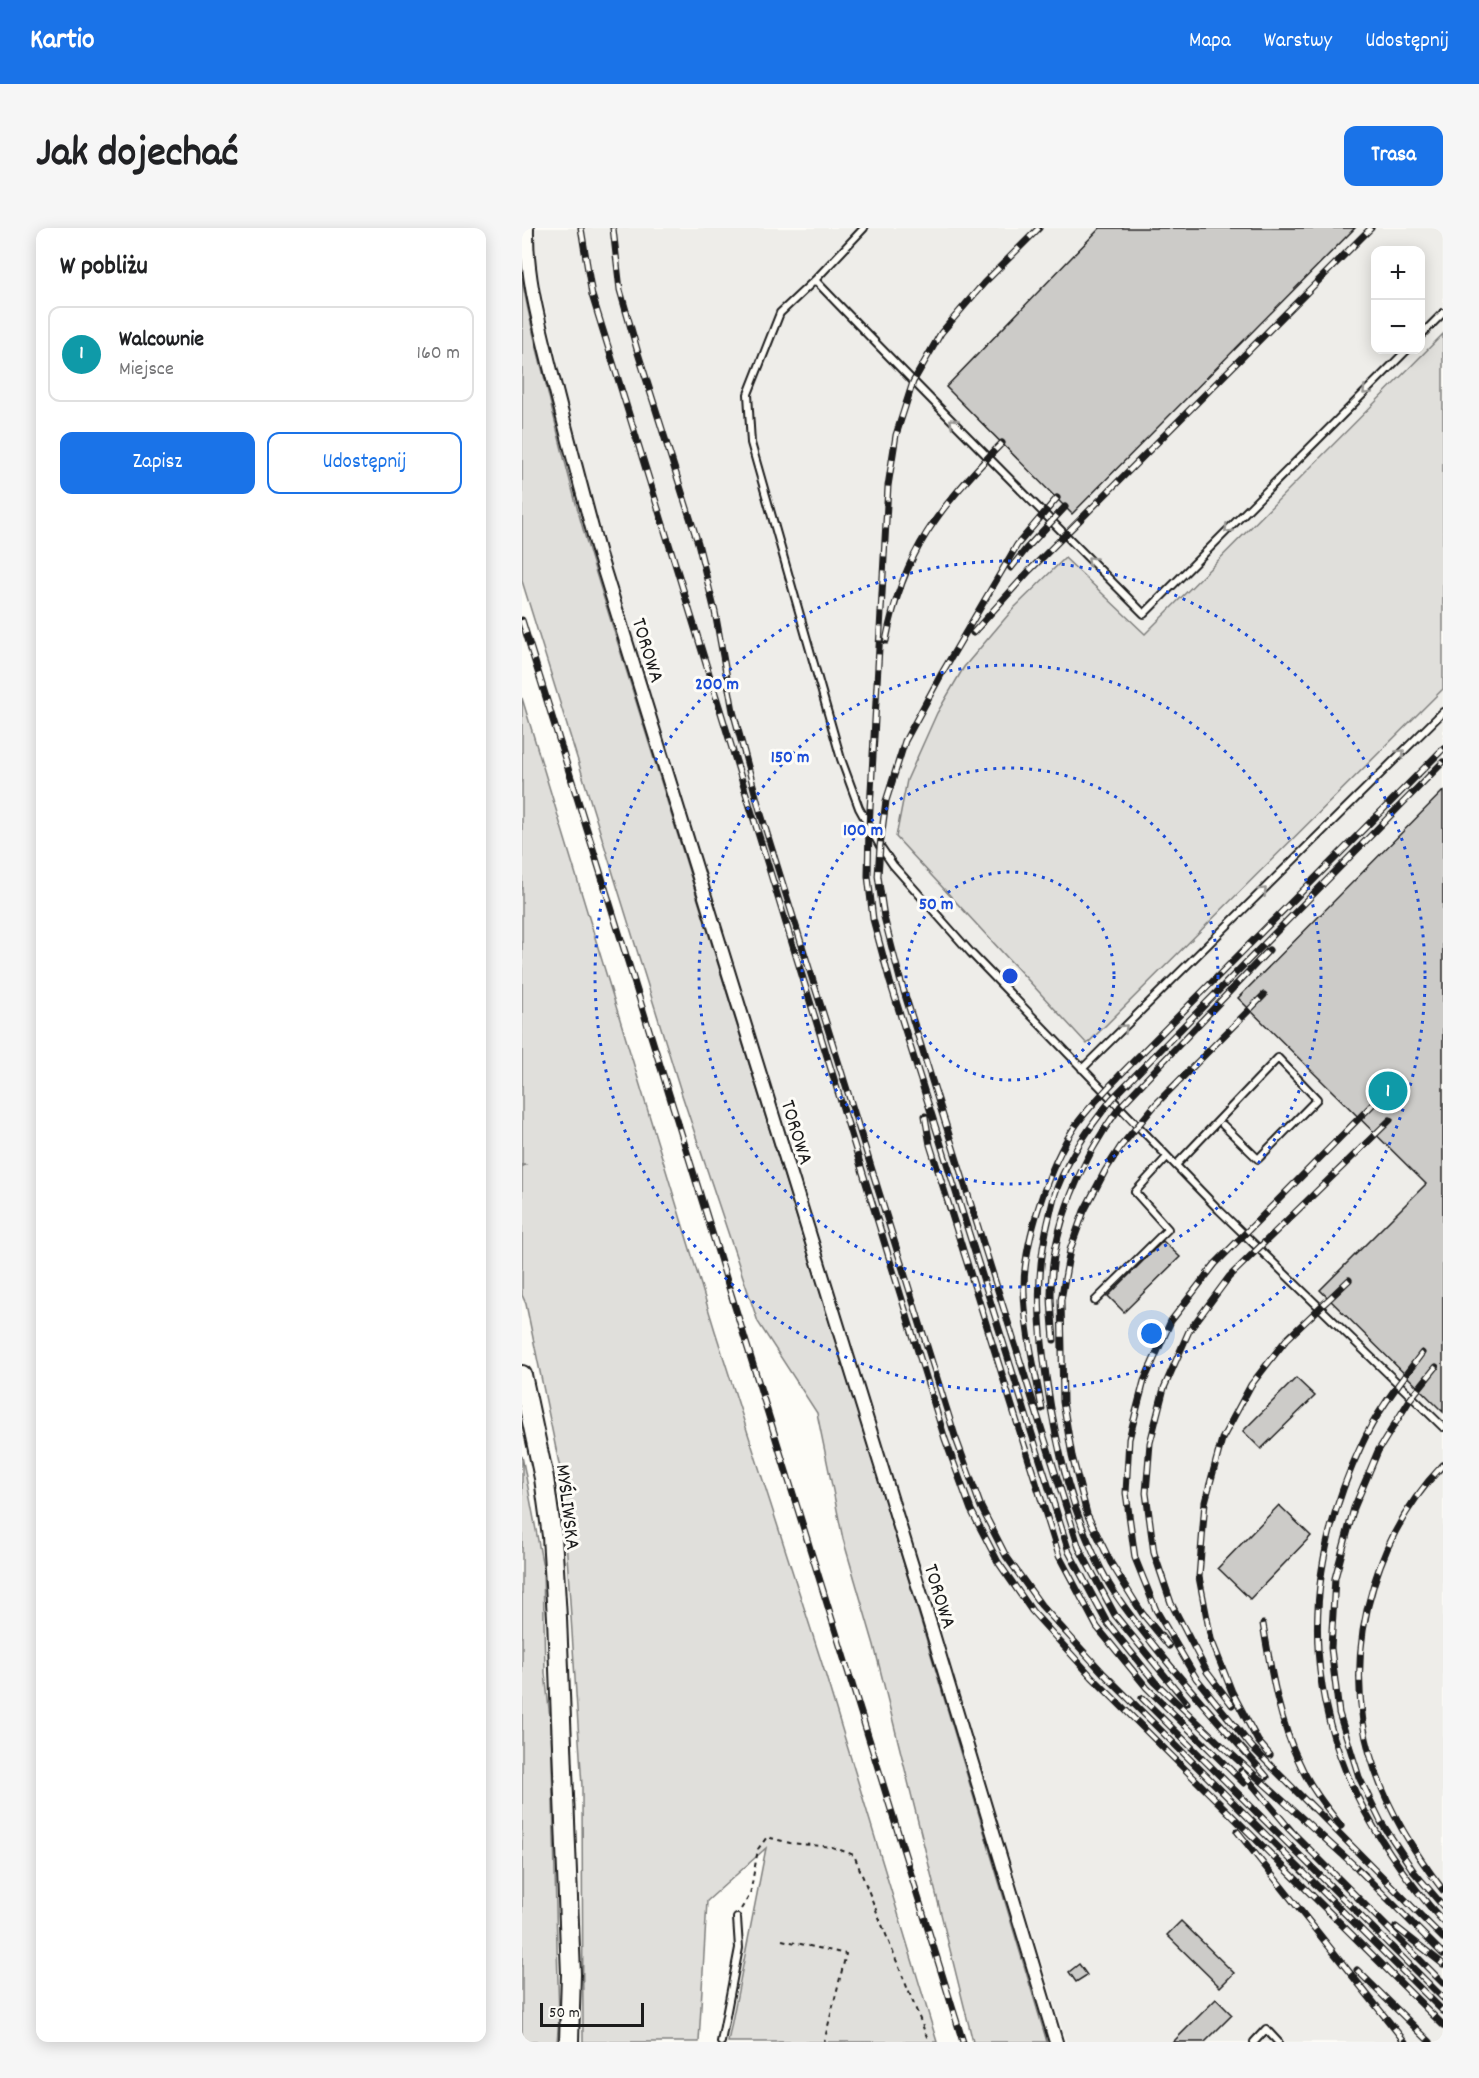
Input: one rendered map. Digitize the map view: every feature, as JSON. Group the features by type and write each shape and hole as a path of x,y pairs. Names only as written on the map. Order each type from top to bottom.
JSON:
{"street":[{"name":"TOROWA","path":"527,228 526,257 531,286 567,437 599,554 926,1612 1056,2042"},
{"name":"MYŚLIWSKA","path":"522,1375 544,1478 552,1536 571,1974 569,2042"}],"lane":[{"path":"864,228 780,313 748,394 751,443 841,759 864,818 893,865 971,953 1258,1249 1443,1427"},
{"path":"815,280 1144,614 1403,354"},
{"path":"1425,331 1443,313"},
{"path":"1082,1069 1443,712"},
{"path":"1176,1166 1278,1058 1317,1099 1258,1159 1224,1125"},
{"path":"1095,1301 1168,1228 1135,1192 1167,1157"},
{"path":"721,2042 739,1948 737,1918"},
{"path":"1254,2042 1266,2030 1278,2042"}],"path":[{"path":"737,1918 750,1895 758,1849 767,1837 790,1843 832,1847 854,1855 929,2042"},
{"path":"782,1940 846,1954 824,2042"}],"shaded area":[{"path":"535,228 1443,228 1443,2042 1066,2042 589,496 535,258"},
{"path":"522,277 535,341 591,557 876,1471 1047,2042 973,2042 874,1645 843,1539 817,1413 758,1322 682,1095 522,581"},
{"path":"1443,334 1443,689 1087,1044 896,837 907,780 937,713 964,667 1014,608 1065,558 1145,634"},
{"path":"522,698 715,1331 825,1673 937,2042 728,2042 766,1848 707,1901 699,2042 583,2042 582,1786 562,1478 526,1304 522,1295 522,1167 525,1165 522,1165"},
{"path":"522,1456 543,1567 545,1673 551,1727 559,2017 557,2042 522,2042"}],"building":[{"path":"1100,228 1355,228 1072,514 946,387"},
{"path":"1443,791 1443,1412 1320,1290 1426,1184 1238,998"},
{"path":"1163,1241 1180,1257 1124,1312 1108,1296"},
{"path":"1296,1378 1315,1396 1261,1449 1243,1431"},
{"path":"1279,1505 1311,1536 1250,1599 1218,1568"},
{"path":"1181,1921 1234,1973 1220,1987 1167,1935"},
{"path":"1079,1964 1087,1975 1076,1982 1069,1972"},
{"path":"1216,1999 1232,2015 1205,2042 1173,2042"}],"railway":[{"path":"581,228 592,295 945,1439 971,1510 998,1562 1032,1611 1092,1677 1443,2025"},
{"path":"613,228 620,290 698,543 715,612 733,711 760,811 955,1436 981,1507 1006,1556 1041,1605 1104,1674 1443,2011"},
{"path":"1039,228 984,283 941,333 913,382 896,435 888,486 869,827 868,876 873,919 890,982 1069,1552 1106,1621 1155,1682 1365,1875"},
{"path":"973,633 1029,571 1371,228"},
{"path":"886,641 893,609 903,581 927,532 960,488 1002,443"},
{"path":"1057,498 1017,545 905,741 886,801 878,876 884,917 900,979 1079,1548 1115,1615 1187,1703"},
{"path":"1011,568 1065,507"},
{"path":"522,620 963,2042"},
{"path":"1042,1409 1026,1320 1025,1271 1033,1227 1047,1182 1076,1125 1122,1073 1443,749"},
{"path":"1267,1777 1129,1614 1109,1584 1085,1535 1061,1457 1046,1376 1039,1295 1045,1235 1062,1175 1074,1152 1112,1099 1443,762"},
{"path":"1054,1340 1051,1294 1056,1244 1071,1195 1093,1149 1120,1107 1269,950"},
{"path":"1169,1646 1142,1613 1111,1563 1087,1514 1072,1456 1063,1402 1061,1300 1070,1250 1084,1211 1121,1146 1156,1104 1264,995"},
{"path":"1313,1808 1252,1747 1196,1678 1156,1610 1135,1558 1126,1493 1129,1439 1144,1381 1171,1321 1215,1264 1373,1104"},
{"path":"925,1116 930,1145 1059,1556 1097,1627 1147,1688 1244,1783"},
{"path":"1232,1705 1207,1672 1171,1603 1154,1553 1146,1493 1150,1443 1164,1388 1189,1331 1229,1277 1390,1120"},
{"path":"1270,1755 1258,1741 1232,1692 1211,1639 1199,1577 1205,1502 1222,1439 1251,1385 1286,1340 1349,1280"},
{"path":"1422,1353 1375,1420 1340,1496 1326,1549 1318,1601 1318,1653 1325,1704 1340,1754 1361,1804 1402,1871 1443,1921"},
{"path":"1436,1367 1411,1398 1378,1451 1354,1508 1335,1578 1331,1648 1339,1713 1359,1777 1381,1822 1414,1872 1443,1906"},
{"path":"1443,1465 1421,1492 1402,1521 1386,1552 1374,1584 1365,1618 1360,1688 1368,1745 1374,1767 1392,1811 1416,1852 1443,1890"},
{"path":"1263,1624 1286,1731 1313,1789 1341,1826"},
{"path":"1142,1698 1443,1998"},
{"path":"1241,1771 1294,1834"},
{"path":"1308,1802 1443,1938"},
{"path":"1288,1828 1443,1983"},
{"path":"1237,1831 1405,2042"},
{"path":"1358,1869 1443,1954"},
{"path":"1396,1927 1443,1964"},
{"path":"1357,1970 1430,2042"}],"place":[{"name":"Walcownie","path":"1388,1091"}]}
